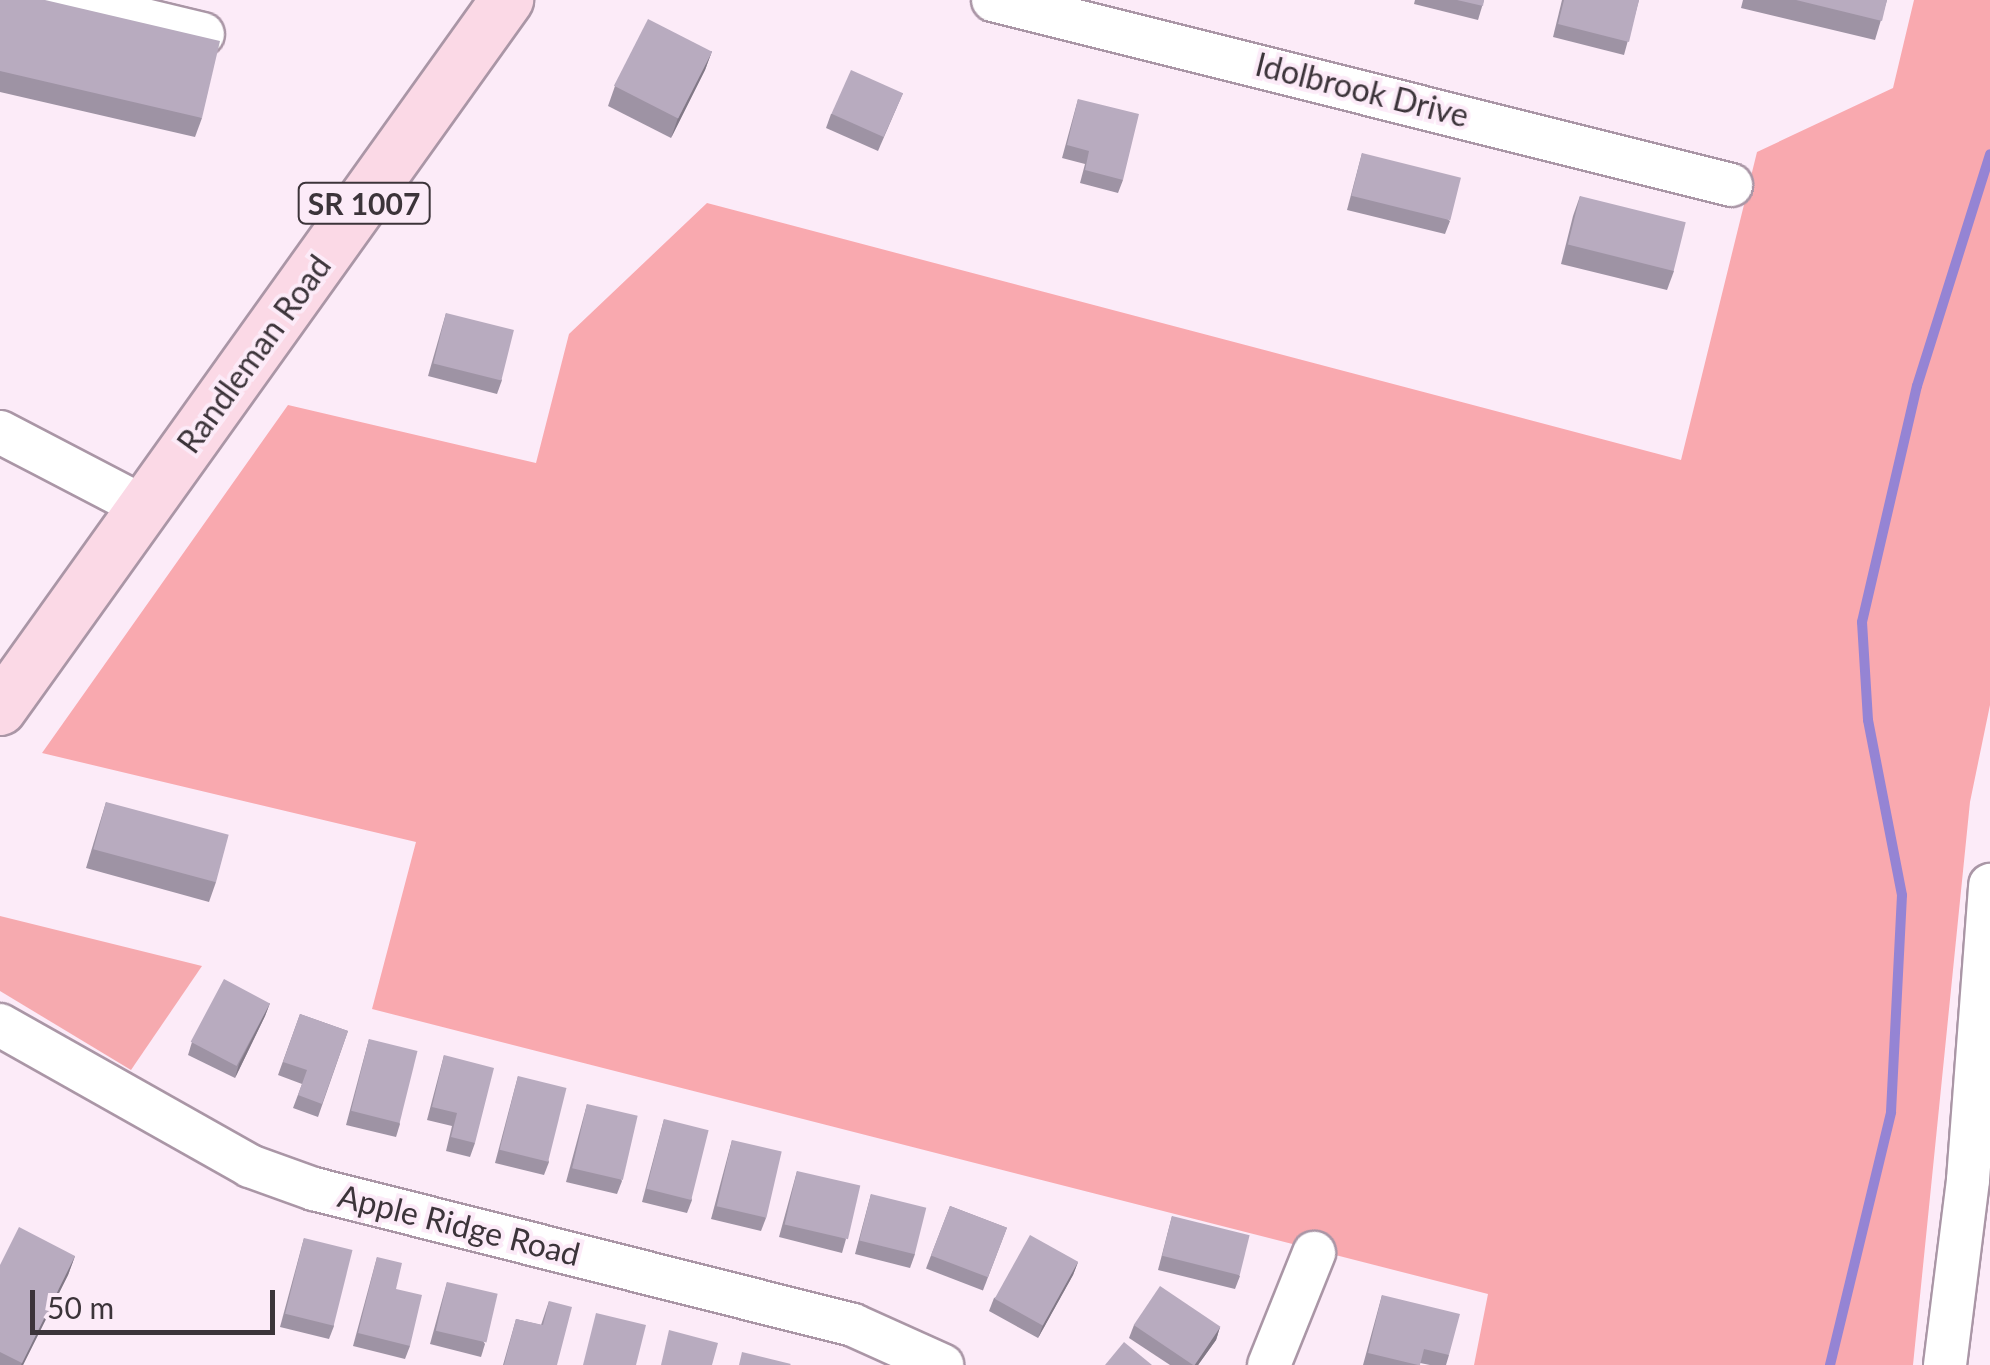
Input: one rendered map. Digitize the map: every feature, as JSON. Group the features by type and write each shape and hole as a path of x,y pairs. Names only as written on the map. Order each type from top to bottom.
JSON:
{"main road":[{"name":"Randleman Road","path":"0,708 507,0"}],"street":[{"path":"62,0 204,34"},
{"name":"Idolbrook Drive","path":"993,0 1730,184"},
{"path":"0,432 144,507"},
{"path":"1945,1365 1968,1180 1990,885"},
{"name":"Apple Ridge Road","path":"0,1025 250,1166 314,1188 853,1325 942,1365"},
{"path":"1269,1365 1314,1253"}],"shaded area":[{"path":"1914,0 1990,0 1990,705 1970,802 1913,1365 1474,1365 1488,1294 372,1009 416,842 42,753 288,405 536,463 569,334 707,203 1681,460 1757,152 1893,88"},
{"path":"0,916 202,966 131,1070 0,991"}],"building":[{"path":"0,0 45,0 220,41 202,118 0,71"},
{"path":"1457,0 1484,0 1483,6"},
{"path":"1564,0 1639,0 1629,42 1558,24"},
{"path":"1796,0 1887,0 1882,21"},
{"path":"648,19 712,52 678,119 614,86"},
{"path":"851,70 903,93 884,137 831,114"},
{"path":"1078,99 1139,114 1123,180 1085,170 1089,151 1067,145"},
{"path":"1362,153 1461,178 1450,220 1351,196"},
{"path":"1580,196 1686,222 1674,271 1568,245"},
{"path":"446,313 514,330 501,380 433,363"},
{"path":"106,802 229,835 216,882 93,849"},
{"path":"224,979 270,1003 237,1066 191,1042"},
{"path":"300,1014 348,1031 322,1104 298,1095 307,1070 283,1062"},
{"path":"369,1039 418,1051 400,1123 351,1111"},
{"path":"444,1055 494,1068 475,1143 451,1137 457,1113 432,1107"},
{"path":"518,1076 567,1088 548,1162 500,1150"},
{"path":"587,1104 638,1116 623,1180 572,1168"},
{"path":"664,1119 709,1130 691,1200 647,1189"},
{"path":"732,1140 782,1151 766,1218 717,1206"},
{"path":"797,1171 860,1186 848,1239 785,1225"},
{"path":"871,1194 926,1208 915,1254 859,1241"},
{"path":"950,1206 1007,1228 988,1277 931,1255"},
{"path":"1172,1216 1250,1235 1240,1275 1162,1256"},
{"path":"19,1227 75,1256 22,1363 0,1352 0,1265"},
{"path":"1030,1235 1078,1262 1043,1326 995,1299"},
{"path":"304,1238 353,1250 334,1326 285,1314"},
{"path":"377,1257 402,1263 396,1289 422,1295 410,1346 358,1333"},
{"path":"447,1282 498,1294 486,1342 436,1331"},
{"path":"1160,1286 1221,1327 1193,1365 1134,1325"},
{"path":"1382,1295 1460,1314 1449,1355 1424,1349 1418,1365 1368,1353"},
{"path":"549,1301 572,1307 557,1365 504,1365 516,1319 543,1325"},
{"path":"596,1313 646,1325 636,1365 583,1365"},
{"path":"669,1330 718,1343 712,1365 661,1365"},
{"path":"1124,1342 1152,1365 1105,1365"},
{"path":"742,1352 791,1364 739,1365"}],"waterway":[{"path":"1830,1365 1891,1112 1902,895 1868,720 1862,622 1917,386 1990,154"}]}
